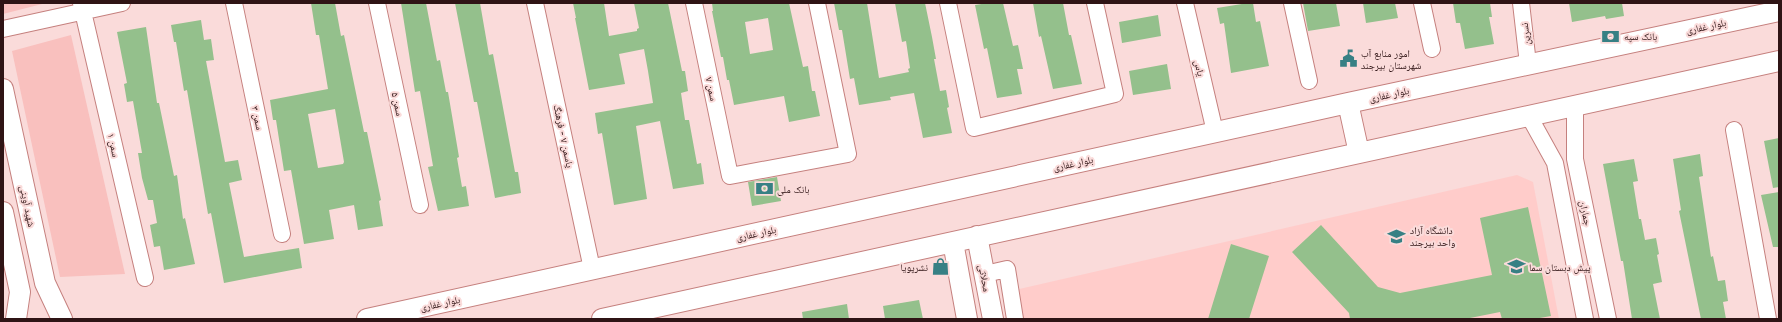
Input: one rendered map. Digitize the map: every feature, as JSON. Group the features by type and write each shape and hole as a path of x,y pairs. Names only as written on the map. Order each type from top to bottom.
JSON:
{"main road":[{"name":"بلوار غفاری","path":"367,319 1215,132 1779,11"},
{"path":"602,319 655,313 977,236 1779,61"},
{"name":"شهید آوینی","path":"3,89 45,283 62,319"},
{"path":"1348,103 1359,153"},
{"path":"3,212 20,292 16,319"},
{"name":"محلاتی","path":"977,236 993,319"},
{"path":"953,242 967,319"}],"street":[{"path":"3,29 81,7 122,3"},
{"name":"سمن ۳","path":"234,3 282,234"},
{"name":"سمن ۵","path":"377,3 420,205"},
{"name":"یاسمن ۷ - فرهنگ","path":"535,3 592,269"},
{"name":"سمن ۷","path":"694,3 730,176 848,154 817,3"},
{"path":"948,3 974,128 1115,94 1095,3"},
{"name":"یاس","path":"1186,3 1215,132"},
{"path":"1292,3 1309,81"},
{"path":"1422,3 1432,49"},
{"name":"نسرین","path":"1521,3 1528,64"},
{"name":"سمن ۱","path":"81,7 145,278"},
{"name":"جماران","path":"1575,106 1575,159 1608,319"},
{"path":"1529,116 1555,163 1585,319"},
{"path":"1734,130 1768,319"},
{"path":"1562,201 1583,197"},
{"path":"985,274 1007,269 1015,319"}],"shaded area":[{"path":"3,3 46,3 3,14"},
{"path":"71,35 125,274 60,277 12,51"},
{"name":"دانشگاه آزاد واحد بیرجند","path":"1517,175 1533,182 1559,319 1021,319 1015,290"}],"building":[{"path":"311,3 335,3 341,36 344,35 364,132 367,132 381,200 379,201 383,226 358,230 354,205 329,210 334,239 304,244 291,170 284,171 276,120 273,120 270,100 328,89 319,35 316,35","holes":["335,109 344,162 343,164 318,168 308,114"]},
{"path":"401,3 426,3 437,61 440,60 446,92 448,92 459,157 457,158 462,187 466,186 469,206 438,211 428,167 433,166 420,91 415,92"},
{"path":"455,3 480,3 489,55 493,54 515,172 518,172 521,193 495,198 477,102 474,102"},
{"path":"573,3 604,3 609,36 637,31 639,28 634,3 668,3 682,71 685,71 688,91 681,93 685,120 689,120 697,164 701,163 704,184 673,189 660,121 636,126 647,199 614,205 602,133 598,134 595,113 653,103 644,49 619,54 625,84 589,90"},
{"path":"712,3 789,3 803,67 808,66 812,91 815,91 820,116 789,122 784,96 734,105 729,80 727,80 723,57 721,57","holes":["768,18 773,50 750,54 745,22"]},
{"path":"834,3 867,3 879,78 909,72 908,69 910,68 906,41 902,42 895,3 925,3 936,59 934,59 940,91 946,90 949,107 947,108 952,133 923,138 914,93 890,97 891,100 859,105 854,78 850,79 842,30 839,30"},
{"path":"1003,3 1013,46 1018,45 1023,69 1017,69 1022,94 997,98 987,48 984,49 975,5"},
{"path":"1033,3 1063,3 1069,35 1071,35 1082,84 1053,89 1041,36 1039,37"},
{"path":"1253,3 1256,22 1260,21 1269,66 1231,73 1224,23 1220,24 1217,8"},
{"path":"1303,3 1336,3 1340,26 1308,31"},
{"path":"1363,3 1395,3 1398,18 1366,23"},
{"path":"1453,3 1490,3 1492,17 1489,17 1494,44 1465,49 1460,23 1456,23"},
{"path":"1569,3 1622,3 1624,16 1606,19 1605,16 1572,22"},
{"path":"1158,15 1161,36 1122,43 1119,22"},
{"path":"201,20 204,40 211,39 214,60 206,61 225,162 238,160 242,180 229,183 244,257 299,248 302,268 224,283 211,213 208,214 187,90 184,91 176,42 174,42 171,25"},
{"path":"146,27 157,103 159,103 174,176 177,175 183,219 185,218 195,264 164,270 160,246 154,247 150,225 157,223 153,200 148,200 142,178 138,153 142,153 133,101 127,102 124,84 127,83 117,32"},
{"path":"1167,64 1171,89 1133,95 1129,71"},
{"path":"1779,138 1779,187 1773,188 1764,141"},
{"path":"1700,154 1703,176 1699,177 1711,257 1713,256 1718,281 1725,280 1728,301 1723,302 1726,319 1701,319 1679,211 1681,210 1673,159"},
{"path":"1634,159 1638,181 1633,182 1639,219 1641,219 1645,240 1656,238 1659,254 1657,255 1662,282 1653,284 1660,319 1632,319 1623,261 1621,261 1603,164"},
{"name":"بانک ملی","path":"777,177 781,201 752,206 748,182"},
{"path":"1779,192 1779,247 1773,247 1761,195"},
{"path":"1528,207 1551,316 1534,319 1502,319 1500,312 1465,319 1350,319 1349,313 1292,252 1321,225 1378,287 1400,293 1492,275 1480,218"},
{"path":"1231,244 1269,256 1249,319 1208,319"},
{"path":"919,300 923,319 885,319 883,306"},
{"path":"847,304 849,319 803,319 802,312"}],"place":[{"name":"بانک سپه","path":"1611,36"},
{"name":"امور منابع آب شهرستان بیرجند","path":"1348,59"},
{"name":"بانک ملی","path":"764,189"},
{"name":"دانشگاه آزاد واحد بیرجند","path":"1397,236"},
{"name":"نشرپویا","path":"941,267"},
{"name":"پیش دبستان سما","path":"1516,267"}]}
